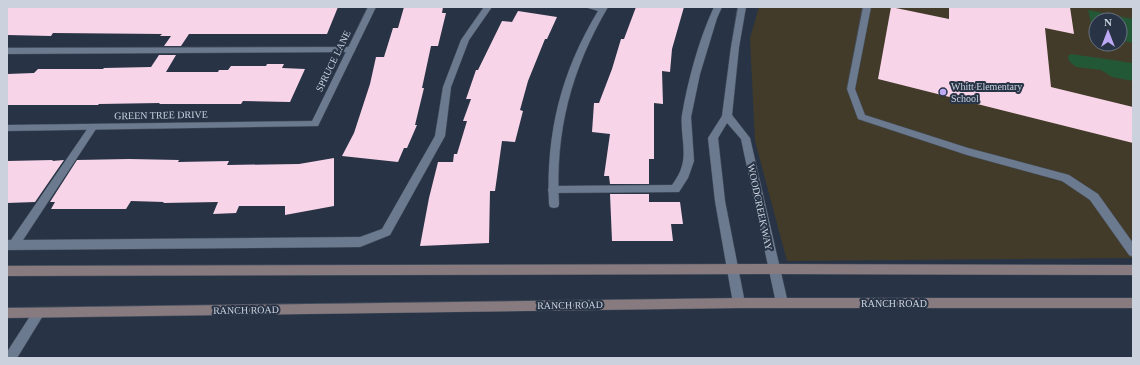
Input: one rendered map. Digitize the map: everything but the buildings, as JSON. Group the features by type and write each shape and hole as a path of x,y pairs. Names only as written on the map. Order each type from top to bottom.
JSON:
{"main road":[{"path":"7,271 733,269 1133,270"},
{"name":"RANCH ROAD","path":"7,313 38,314 739,303 1133,303"}],"street":[{"name":"SPRUCE LANE","path":"315,124 372,7"},
{"path":"10,245 360,242 386,232 440,136 447,86 465,40 488,7"},
{"path":"554,204 554,153 565,93 574,63 603,8 589,7"},
{"path":"553,190 675,189 683,178 689,160 686,117 696,74 713,18 718,7"},
{"path":"739,303 720,201 713,138 727,116 735,47 742,7"},
{"path":"867,7 851,89 861,117 967,151 1066,178 1094,197 1133,252"},
{"path":"7,51 351,50"},
{"name":"WOODCREEK WAY","path":"727,116 745,138 782,303"},
{"name":"GREEN TREE DRIVE","path":"7,128 315,124"},
{"path":"10,245 93,127"},
{"path":"10,358 38,314"}],"shaded area":[{"name":"Whitt Elementary School","path":"759,7 1133,7 1133,258 787,261 755,141 750,38"}],"green space":[{"path":"1128,18 1133,19 1133,43 1128,42"},
{"path":"1071,54 1133,63 1133,81 1112,77 1101,70 1076,67 1069,61 1068,56"}],"place":[{"name":"Whitt Elementary School","path":"943,92"}]}
